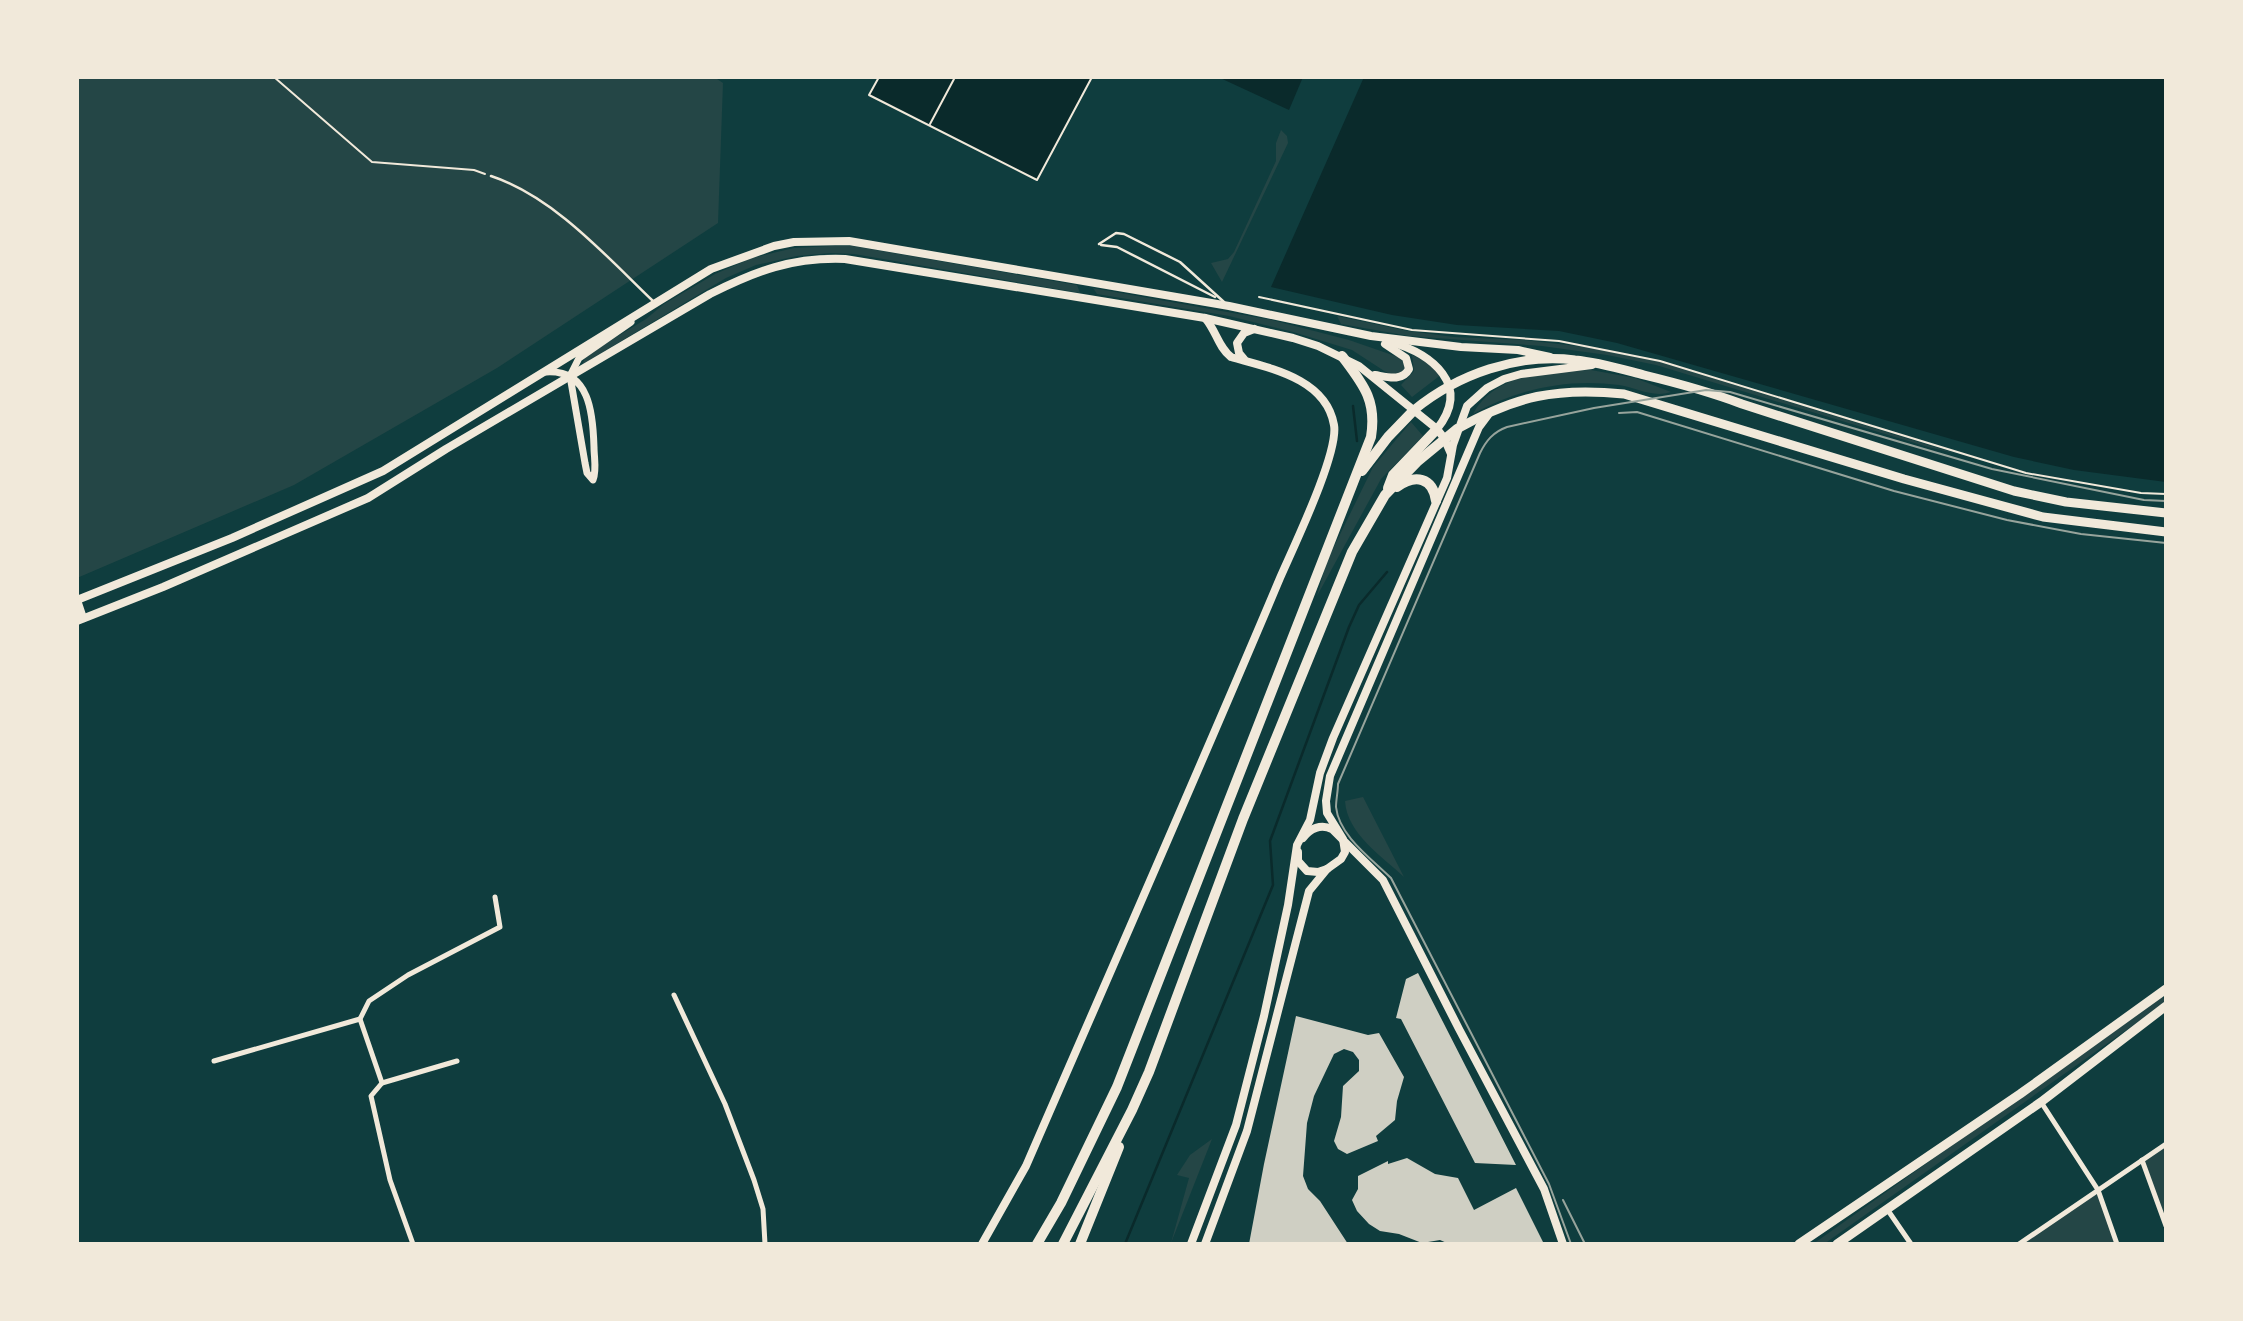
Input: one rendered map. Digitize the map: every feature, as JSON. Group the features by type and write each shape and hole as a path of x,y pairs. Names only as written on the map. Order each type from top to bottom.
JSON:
{"highway":[{"path":"1037,1244 1117,1087 1371,437 1373,411 1363,383 1342,356"},
{"path":"1355,480 1388,437 1414,410"},
{"path":"1080,1244 1191,962 1243,819 1352,552 1385,495 1393,475 1437,429"},
{"path":"1385,495 1417,462 1457,429"},
{"path":"1385,495 1405,481 1420,478 1433,488 1436,501"},
{"path":"1063,1244 1132,1110"}],"main road":[{"path":"1437,429 1448,414 1450,386 1433,362 1405,346 1371,336 1229,306 849,241 794,242 750,253 711,269 437,435 383,471 232,538 77,600 80,619 163,587 368,498 710,293 748,275 798,261 845,260 1205,318 1293,338 1342,356 1372,374 1437,429 1451,454"},
{"path":"982,1244 1027,1166 1331,455 1334,425 1323,398 1317,391 1281,373 1225,352 1216,332 1205,318"},
{"path":"1246,361 1239,353 1237,343 1244,333 1254,329"},
{"path":"1371,336 1461,347 1518,350 1597,364 1706,390 2014,491 2066,502 2166,513"},
{"path":"1371,336 1403,354 1409,366 1401,377 1372,374"},
{"path":"1414,410 1450,386 1500,366 1557,358"},
{"path":"1191,1244 1236,1125 1264,1016 1297,845 1310,820 1320,773 1447,478 1457,429 1466,407 1487,388 1504,379 1521,374 1597,364"},
{"path":"1437,429 1457,429 1490,412 1525,399 1563,391 1623,394 1917,483 2043,517 2166,532"},
{"path":"1205,1244 1247,1131 1309,891 1345,852 1343,839 1327,813 1329,776 1479,427 1490,412"},
{"path":"437,435 446,449"},
{"path":"1327,869 1313,871 1302,867 1298,861 1297,845 1308,832 1321,826 1332,829 1383,880 1544,1189 1563,1244"},
{"path":"1799,1244 2020,1094 2166,989"},
{"path":"1837,1244 2041,1102 2166,1006"}],"street":[{"path":"541,372 557,371 570,376 585,394 590,405 595,469 593,480 587,473 570,376 579,358 653,305"},
{"path":"214,1061 360,1018 369,1001 408,975 500,927 495,897"},
{"path":"674,995 725,1104 754,1180 763,1209 765,1244"},
{"path":"360,1018 382,1083"},
{"path":"413,1244 390,1180 371,1096 382,1083 457,1061"},
{"path":"2041,1102 2098,1190 2117,1244"},
{"path":"2019,1244 2166,1144"},
{"path":"2142,1160 2166,1226"},
{"path":"1886,1209 1911,1244"}],"lane":[{"path":"491,176 507,181 570,222 653,305"},
{"path":"1218,298 1180,262 1124,234 1116,233 1099,244 1117,247 1229,306"}],"path":[{"path":"274,77 372,162 474,170 491,176"},
{"path":"879,77 869,95 1037,180 1092,78"},
{"path":"929,125 954,79"}],"shaded area":[{"path":"77,77 714,77 723,83 718,223 497,368 294,485 77,578"},
{"path":"879,77 1092,77 1037,180 869,95"},
{"path":"1218,77 1303,77 1289,110"},
{"path":"1364,77 2166,77 2166,482 2074,470 2014,457 1617,343 1559,331 1457,325 1392,315 1271,287"},
{"path":"1281,130 1287,136 1288,143 1222,282 1211,263 1228,259 1234,252 1276,161 1276,143"},
{"path":"853,246 1077,285 1080,293 854,254 797,256 756,265 726,278 583,364 585,356 715,274 752,258 794,248"},
{"path":"1093,288 1272,320 1349,340 1401,358 1405,367 1401,375 1395,378 1352,350 1293,332 1229,316 1097,294"},
{"path":"1337,316 1408,331 1585,347 1660,362 1958,454 1656,365 1542,346 1409,336 1341,324"},
{"path":"1412,355 1438,367 1442,374 1412,397 1401,385 1414,371"},
{"path":"1591,370 1635,378 1671,392 1651,393 1600,383 1562,385 1525,392 1473,414 1483,400 1509,382 1541,374"},
{"path":"1411,422 1423,436 1381,479 1317,596 1327,561 1373,467"},
{"path":"1363,797 1404,877 1367,844 1352,824 1345,801"},
{"path":"2162,996 2166,1002 1824,1244 1813,1244"},
{"path":"1212,1139 1171,1243 1189,1178 1177,1175 1190,1155"},
{"path":"2166,1144 2166,1226 2142,1160"},
{"path":"2098,1190 2117,1244 2019,1244"}],"building":[{"path":"1418,973 1516,1165 1475,1163 1401,1019 1396,1018 1406,979"},
{"path":"1296,1016 1368,1035 1379,1033 1404,1077 1395,1120 1376,1136 1378,1141 1347,1154 1338,1149 1334,1141 1341,1117 1343,1086 1359,1071 1359,1060 1353,1052 1344,1049 1334,1054 1314,1096 1307,1123 1303,1176 1308,1189 1320,1201 1348,1244 1249,1244"},
{"path":"1407,1158 1435,1174 1458,1178 1474,1210 1516,1188 1544,1244 1449,1244 1440,1240 1422,1243 1399,1234 1380,1231 1357,1211 1352,1200 1358,1189 1358,1176 1388,1161 1388,1164"}],"waterway":[{"path":"1353,406 1357,441"},
{"path":"1125,1244 1273,885 1270,841 1349,627 1359,605 1387,572"}],"tram line":[{"path":"1571,1244 1549,1184 1391,878 1366,855 1343,828 1336,807 1338,784 1487,441 1507,427 1594,408 1706,390 1730,392 1992,469 2144,500 2166,501"},
{"path":"1619,413 1637,412 1894,491 2007,520 2081,534 2166,543"},
{"path":"1563,1200 1585,1244"}]}
